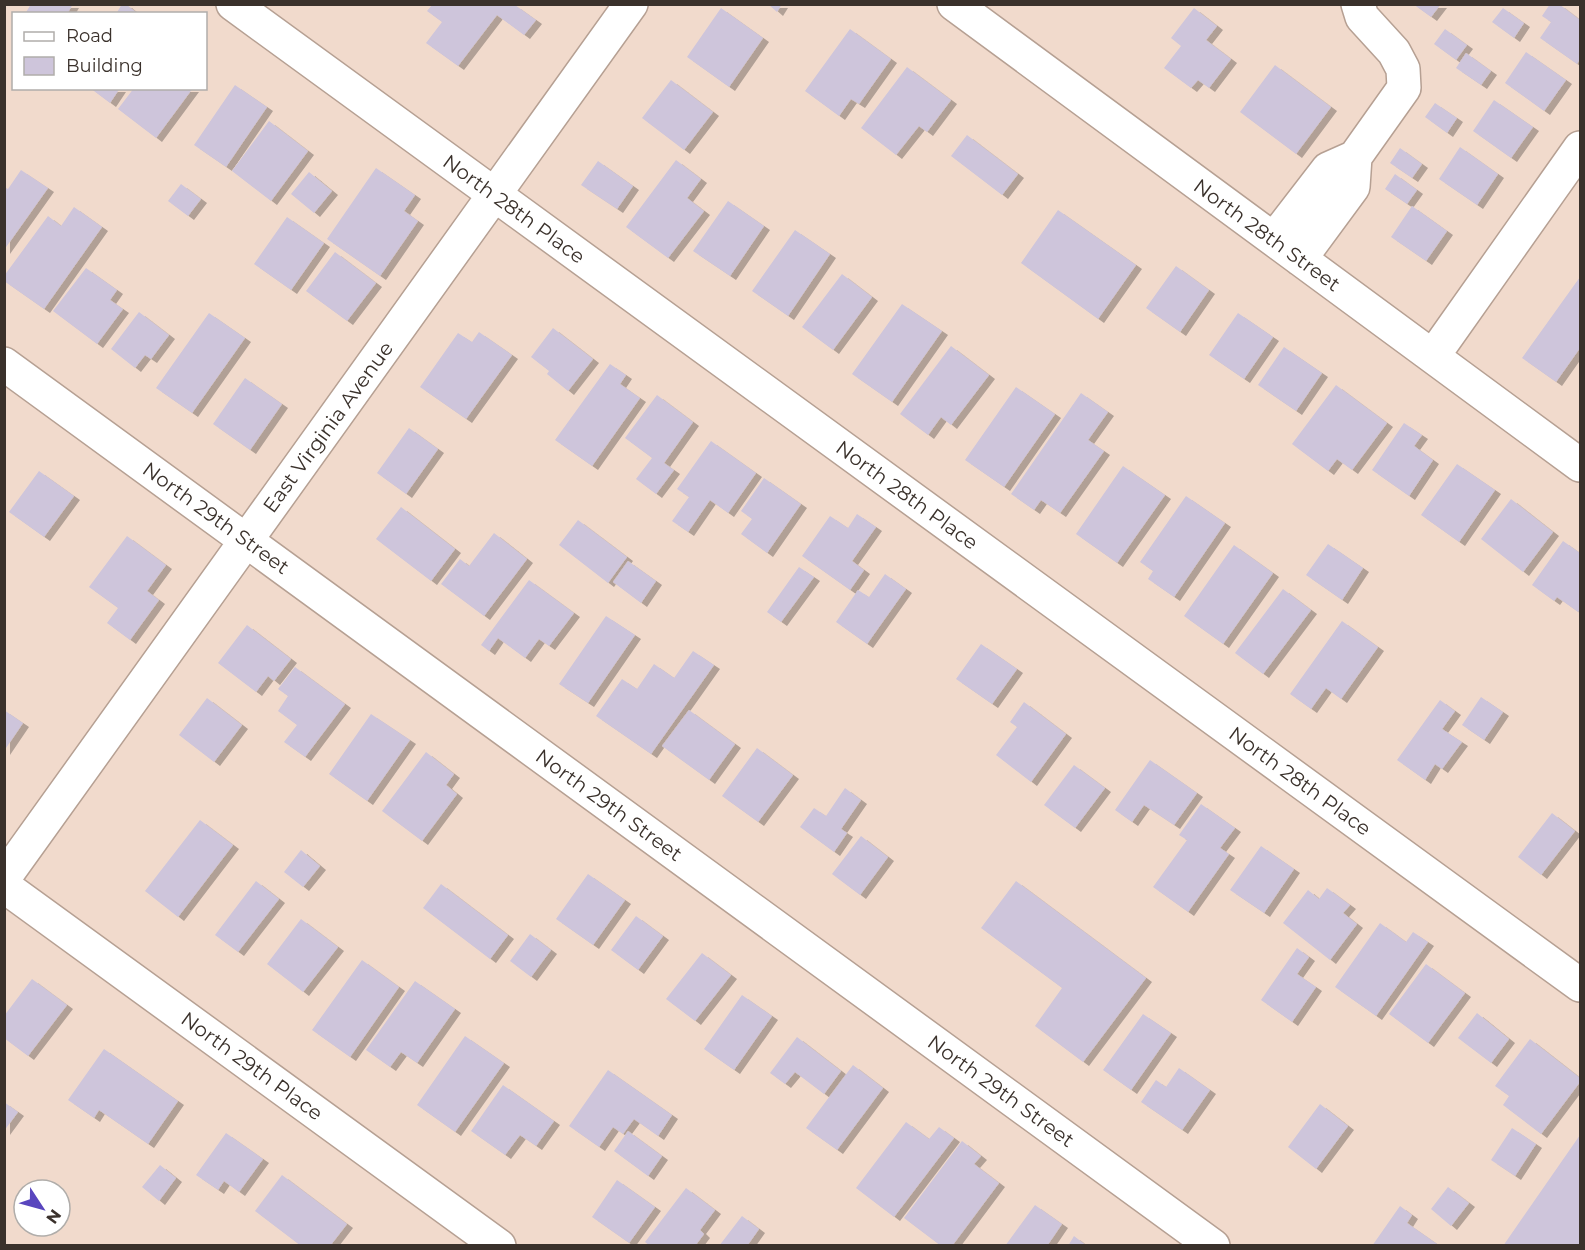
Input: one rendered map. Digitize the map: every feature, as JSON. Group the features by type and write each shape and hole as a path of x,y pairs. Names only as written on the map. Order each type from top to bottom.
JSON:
{"street":[{"name":"North 28th Place","path":"233,4 1581,985"},
{"name":"East Virginia Avenue","path":"4,878 631,4"},
{"name":"North 28th Street","path":"954,4 1581,465"},
{"path":"1274,239 1328,169 1355,157 1404,88 1403,69 1394,52 1362,17 1358,4"},
{"path":"1433,356 1581,148"},
{"path":"1300,259 1353,187 1355,157"},
{"name":"North 29th Street","path":"4,364 1213,1245"},
{"name":"North 29th Place","path":"4,886 499,1245"}],"building":[{"path":"31,4 73,4 68,12 26,12"},
{"path":"122,4 126,4 136,12 117,12"},
{"path":"768,4 782,4 777,12"},
{"path":"1413,4 1441,4 1431,17"},
{"path":"1550,4 1559,4 1580,20 1580,59 1577,64 1540,38 1551,22 1542,16"},
{"path":"432,5 515,5 536,20 524,35 497,15 458,66 426,43 442,22 427,11"},
{"path":"721,8 763,38 729,87 687,57"},
{"path":"1194,8 1217,26 1206,40 1231,59 1209,88 1198,80 1191,88 1164,68 1181,46 1171,38"},
{"path":"1503,8 1524,23 1514,38 1492,22"},
{"path":"850,29 891,59 859,104 851,99 839,116 805,91"},
{"path":"1445,29 1467,45 1456,60 1434,44"},
{"path":"1526,52 1566,80 1544,111 1505,83"},
{"path":"1466,53 1491,71 1481,85 1456,68"},
{"path":"1275,65 1331,107 1296,154 1240,112"},
{"path":"907,67 951,100 927,132 919,126 896,155 861,128"},
{"path":"671,80 713,112 684,150 642,118"},
{"path":"235,85 267,107 226,167 194,145"},
{"path":"93,90 119,90 110,103"},
{"path":"132,90 192,90 156,138 118,109"},
{"path":"1494,100 1533,127 1511,158 1473,131"},
{"path":"1435,103 1457,118 1447,133 1425,117"},
{"path":"269,121 308,151 271,201 232,171"},
{"path":"967,135 1018,174 1002,195 951,156"},
{"path":"1460,147 1498,174 1477,205 1439,179"},
{"path":"1400,148 1422,164 1412,178 1390,163"},
{"path":"676,160 701,179 687,198 704,211 668,258 626,227"},
{"path":"598,161 633,186 617,209 581,185"},
{"path":"376,168 415,195 404,211 418,221 380,276 327,239"},
{"path":"21,170 48,188 4,250 4,187 8,189"},
{"path":"309,172 332,191 314,213 291,194"},
{"path":"1395,174 1417,190 1407,204 1385,189"},
{"path":"181,184 201,199 188,216 168,201"},
{"path":"728,201 764,226 730,276 693,251"},
{"path":"1412,206 1447,231 1426,261 1391,237"},
{"path":"74,207 102,227 44,309 4,281 4,276 48,216 61,226"},
{"path":"1058,210 1136,265 1098,319 1021,263"},
{"path":"287,217 324,243 291,290 254,264"},
{"path":"795,230 830,254 788,316 752,291"},
{"path":"335,252 376,283 347,321 306,291"},
{"path":"1176,266 1209,290 1180,332 1146,308"},
{"path":"86,268 117,290 110,300 123,309 97,344 53,311"},
{"path":"842,274 872,297 833,350 802,327"},
{"path":"1580,277 1580,348 1556,382 1522,358"},
{"path":"902,304 942,331 892,402 852,374"},
{"path":"139,312 169,335 151,359 145,355 135,368 111,349"},
{"path":"209,313 245,338 192,413 156,388"},
{"path":"1238,313 1273,337 1244,379 1209,355"},
{"path":"553,328 593,359 568,391 547,374 549,371 531,357"},
{"path":"479,332 512,355 466,419 420,387 458,333 472,342"},
{"path":"951,346 989,375 951,425 941,417 928,435 900,414"},
{"path":"1284,347 1322,373 1296,411 1258,385"},
{"path":"610,364 626,375 620,384 640,398 592,466 555,440"},
{"path":"245,378 282,404 250,450 213,424"},
{"path":"1336,385 1387,423 1352,470 1337,459 1328,471 1292,444"},
{"path":"1016,387 1055,414 1004,487 965,460"},
{"path":"1081,393 1108,412 1088,440 1104,451 1060,513 1041,500 1034,510 1011,494"},
{"path":"657,395 693,422 664,463 674,470 656,494 636,479 652,458 625,438"},
{"path":"1404,423 1422,435 1414,446 1433,460 1409,496 1372,470"},
{"path":"409,428 438,449 406,494 377,473"},
{"path":"711,441 756,473 728,513 710,500 688,532 672,521 689,497 677,489"},
{"path":"1457,464 1495,490 1459,542 1421,515"},
{"path":"1123,466 1165,495 1117,563 1076,534"},
{"path":"39,471 74,496 44,537 9,512"},
{"path":"764,478 801,504 767,553 741,534 752,519 741,511"},
{"path":"1186,496 1225,523 1174,597 1148,579 1153,571 1140,562"},
{"path":"1511,499 1553,532 1523,572 1481,539"},
{"path":"401,507 455,549 431,581 376,539"},
{"path":"857,514 876,527 852,561 864,570 850,590 802,556 830,516 848,528"},
{"path":"578,520 627,557 608,583 559,545"},
{"path":"494,533 527,559 484,616 441,584 460,559 469,566"},
{"path":"127,536 166,565 147,591 159,600 130,640 107,623 118,608 89,587"},
{"path":"1563,541 1580,553 1580,609 1578,612 1557,597 1554,601 1532,585"},
{"path":"1328,544 1363,568 1342,600 1306,575"},
{"path":"1234,545 1273,573 1223,644 1184,616"},
{"path":"628,561 656,581 641,603 613,582"},
{"path":"799,567 814,577 781,622 767,612"},
{"path":"885,574 906,589 867,644 836,622 858,590 869,597"},
{"path":"529,580 574,613 549,646 539,639 525,658 498,638 489,651 481,645"},
{"path":"1283,589 1311,610 1263,674 1235,653"},
{"path":"606,616 635,635 588,703 559,684"},
{"path":"1342,621 1378,647 1341,699 1326,688 1311,709 1290,694"},
{"path":"247,625 291,659 274,681 268,676 256,692 218,663"},
{"path":"981,644 1017,669 992,704 956,679"},
{"path":"693,651 714,665 651,754 596,716 622,679 637,689 654,664 674,678"},
{"path":"295,667 345,704 305,757 284,742 297,725 278,711 288,696 278,689"},
{"path":"1481,697 1503,712 1484,740 1462,725"},
{"path":"207,698 242,725 214,762 179,735"},
{"path":"1440,700 1455,711 1442,729 1462,742 1442,769 1435,764 1425,780 1397,760"},
{"path":"1024,702 1066,734 1031,782 996,755 1017,727 1010,722"},
{"path":"4,710 23,723 4,751"},
{"path":"689,710 735,744 709,780 662,746"},
{"path":"371,714 410,740 367,801 329,774"},
{"path":"757,748 793,775 758,822 722,796"},
{"path":"426,752 454,774 446,785 457,794 422,841 382,811"},
{"path":"1150,760 1197,793 1174,825 1144,805 1132,822 1115,810"},
{"path":"1074,765 1105,788 1075,828 1044,805"},
{"path":"845,788 861,800 841,829 847,833 834,852 800,827 814,808 826,816"},
{"path":"1201,804 1235,828 1220,848 1229,854 1188,912 1153,887 1187,840 1179,835"},
{"path":"1552,813 1575,831 1541,875 1518,857"},
{"path":"200,820 233,845 178,917 145,891"},
{"path":"861,836 888,857 860,895 832,874"},
{"path":"1261,846 1294,869 1264,913 1230,890"},
{"path":"301,850 320,866 303,887 284,872"},
{"path":"588,874 625,900 593,945 556,919"},
{"path":"256,881 279,899 238,952 215,935"},
{"path":"1016,881 1146,978 1083,1062 1035,1026 1062,988 981,928"},
{"path":"441,884 508,935 490,959 423,908"},
{"path":"1327,888 1350,905 1343,913 1357,924 1330,960 1283,923 1308,890 1319,899"},
{"path":"636,916 663,936 638,970 611,950"},
{"path":"301,919 338,947 303,992 267,964"},
{"path":"1380,923 1406,942 1413,932 1428,942 1376,1016 1335,987"},
{"path":"530,934 551,950 531,977 510,961"},
{"path":"1297,948 1309,957 1297,974 1316,987 1292,1022 1261,1000"},
{"path":"702,953 731,975 695,1021 666,999"},
{"path":"362,960 399,987 350,1057 312,1030"},
{"path":"1426,964 1465,993 1428,1043 1389,1014"},
{"path":"32,979 67,1005 28,1056 4,1038 4,1016"},
{"path":"415,981 455,1009 417,1063 401,1052 390,1067 366,1050"},
{"path":"742,995 772,1016 734,1070 704,1049"},
{"path":"1477,1013 1509,1039 1491,1063 1458,1038"},
{"path":"1143,1014 1171,1033 1131,1090 1103,1070"},
{"path":"465,1036 504,1063 455,1132 417,1105"},
{"path":"797,1037 841,1071 824,1094 795,1072 785,1084 770,1073"},
{"path":"1530,1039 1580,1078 1580,1082 1541,1134 1503,1105 1509,1096 1495,1086"},
{"path":"104,1049 178,1101 148,1144 99,1110 94,1118 68,1100"},
{"path":"853,1065 883,1088 837,1150 806,1128"},
{"path":"1179,1068 1210,1090 1182,1130 1141,1102 1156,1080 1166,1087"},
{"path":"608,1070 672,1115 658,1136 634,1119 623,1134 613,1127 599,1147 569,1126"},
{"path":"503,1085 554,1121 536,1146 520,1135 505,1155 471,1131"},
{"path":"4,1102 18,1112 4,1131"},
{"path":"1320,1104 1348,1126 1316,1169 1288,1147"},
{"path":"906,1122 929,1139 939,1127 954,1138 894,1217 856,1188"},
{"path":"1512,1128 1536,1144 1515,1176 1491,1160"},
{"path":"628,1131 662,1156 648,1176 614,1151"},
{"path":"226,1133 263,1159 239,1192 224,1181 218,1190 196,1175"},
{"path":"1580,1135 1580,1246 1503,1246"},
{"path":"962,1141 981,1156 974,1164 999,1183 952,1246 941,1246 904,1218"},
{"path":"160,1165 176,1178 159,1201 142,1187"},
{"path":"282,1175 347,1224 330,1246 301,1246 255,1211"},
{"path":"617,1180 655,1207 629,1243 592,1217"},
{"path":"1448,1187 1469,1203 1451,1226 1431,1209"},
{"path":"686,1188 715,1210 700,1230 704,1234 695,1246 650,1246 645,1242"},
{"path":"1035,1205 1062,1224 1047,1246 1005,1246"},
{"path":"1400,1206 1412,1215 1407,1223 1440,1246 1372,1246"},
{"path":"742,1216 759,1229 747,1246 719,1246"},
{"path":"1074,1236 1087,1246 1068,1246"}]}
